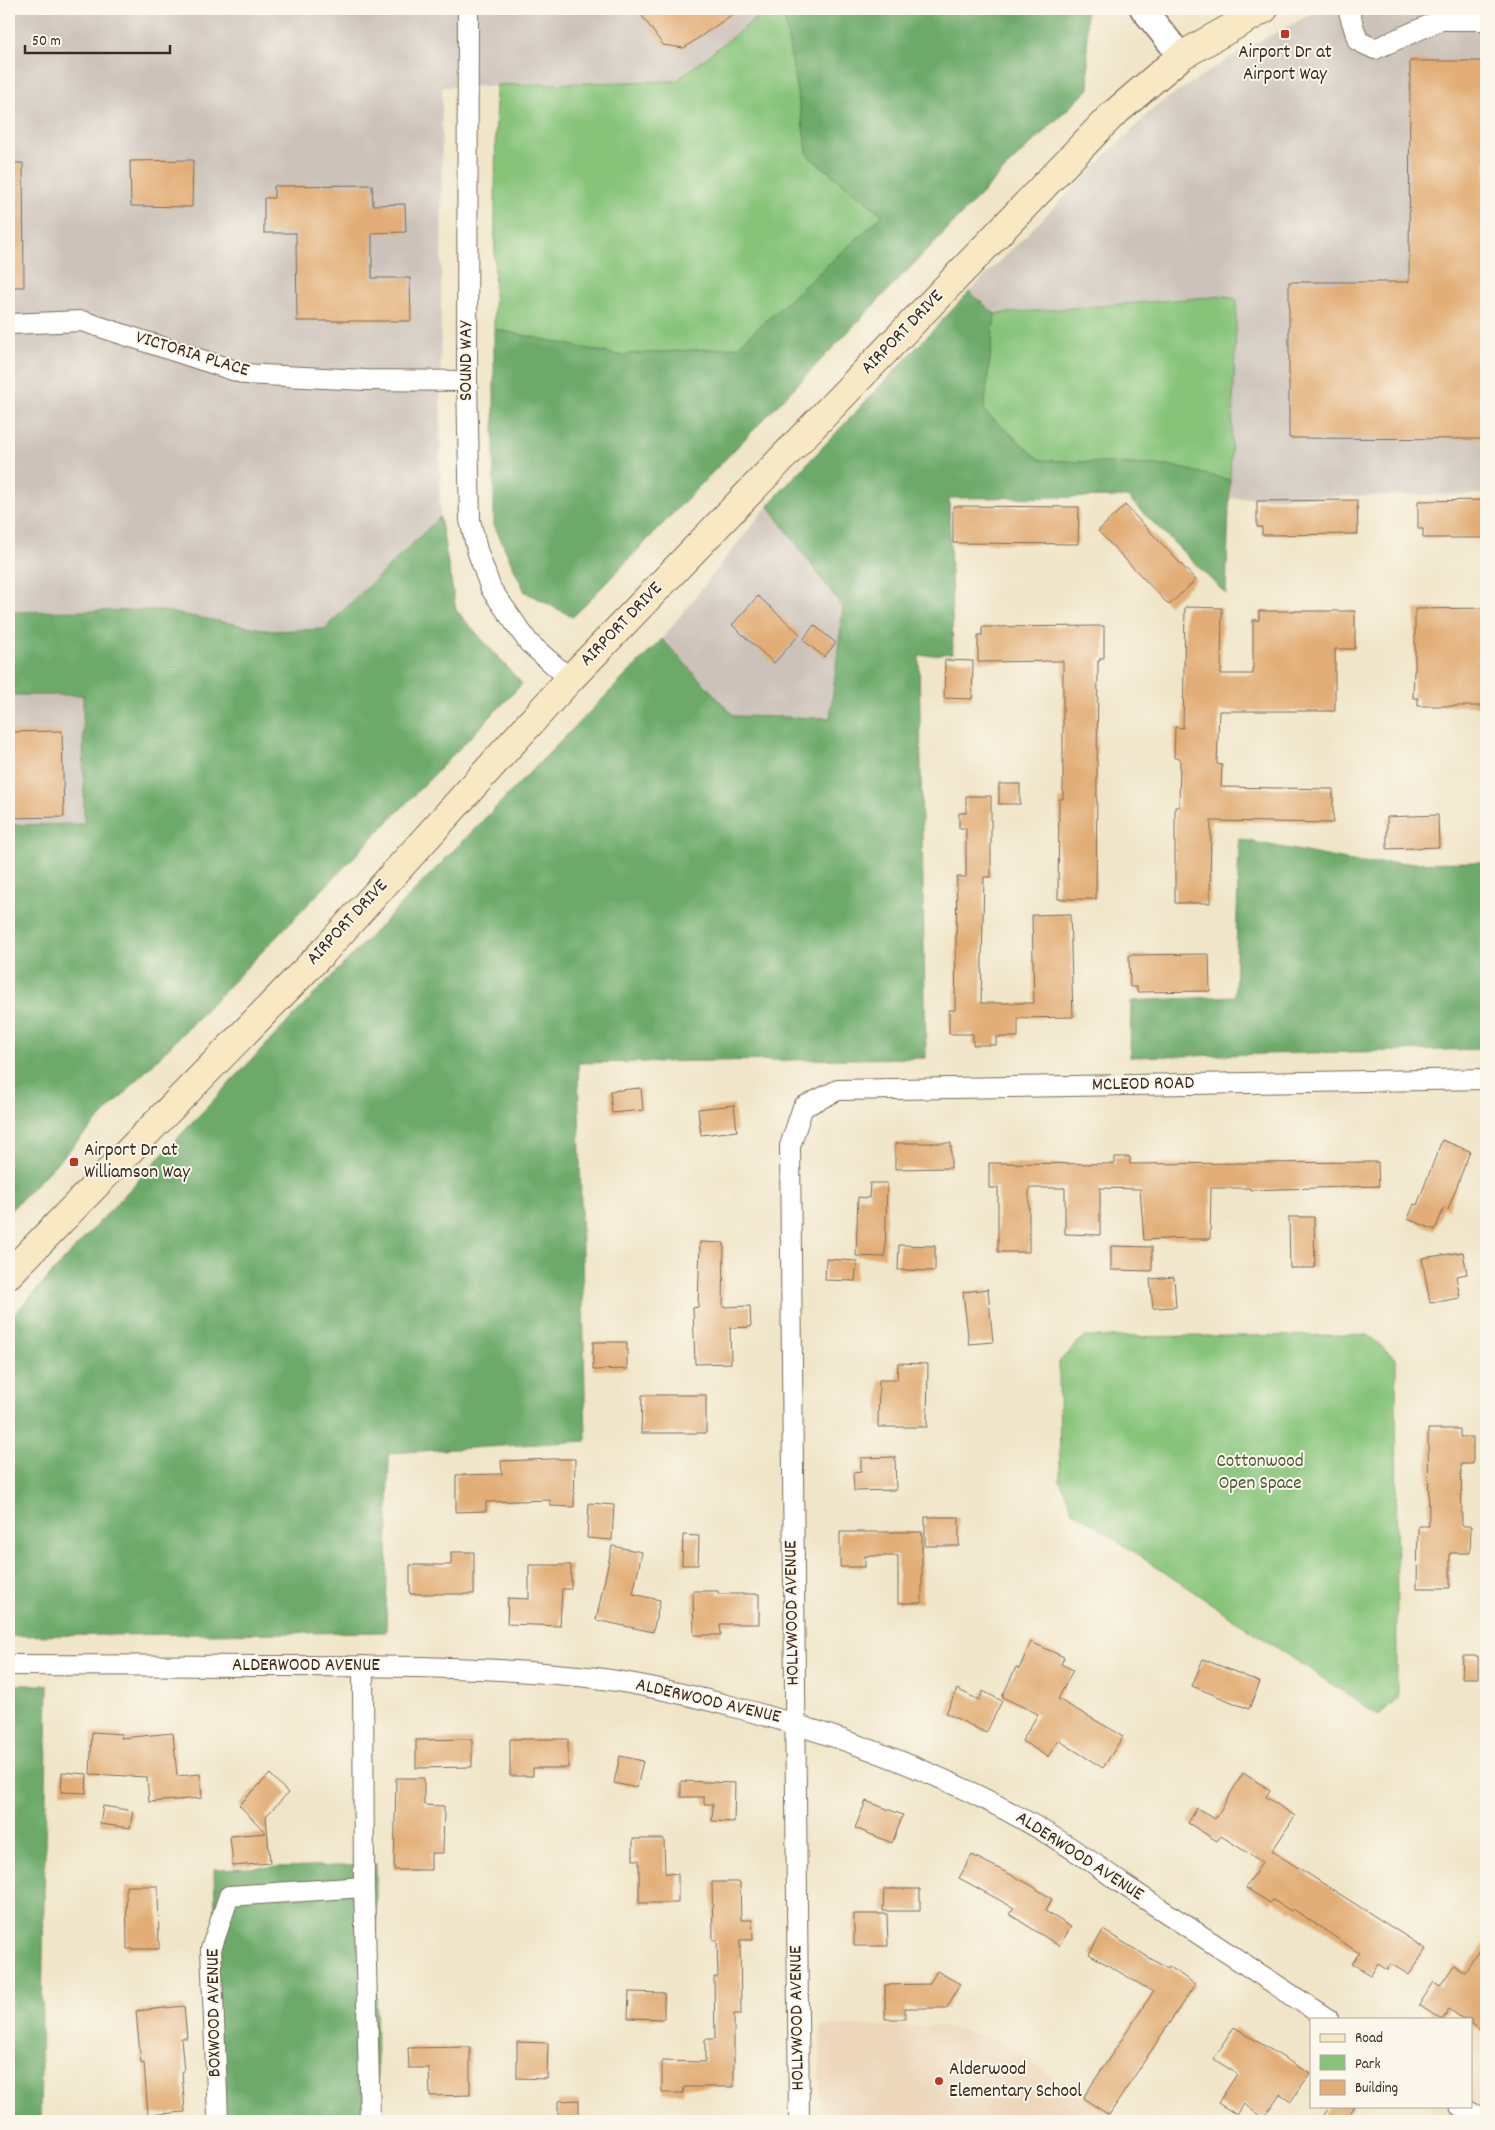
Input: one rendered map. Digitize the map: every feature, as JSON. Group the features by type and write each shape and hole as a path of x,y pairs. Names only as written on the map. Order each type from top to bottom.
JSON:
{"main road":[{"name":"AIRPORT DRIVE","path":"9,1274 324,951 570,679 1110,117 1181,56 1264,9"}],"street":[{"name":"SOUND WAY","path":"468,9 467,381 470,520 477,550 490,589 529,643 570,679"},
{"path":"1143,9 1181,56"},
{"path":"1348,9 1358,41 1375,49 1441,20 1486,20"},
{"name":"VICTORIA PLACE","path":"9,324 82,321 244,374 365,380 467,381"},
{"name":"MCLEOD ROAD","path":"803,1107 838,1090 1486,1079"},
{"name":"HOLLYWOOD AVENUE","path":"798,2121 790,1146 803,1107"},
{"name":"ALDERWOOD AVENUE","path":"9,1665 363,1666 496,1669 581,1676 706,1699 795,1723 940,1778 1018,1817 1096,1865 1326,2018"},
{"path":"363,1666 364,1887 370,2121"},
{"name":"BOXWOOD AVENUE","path":"218,2118 210,1949 229,1896 364,1887"},
{"path":"1463,2108 1485,2121"}],"shaded area":[{"path":"9,9 768,9 676,81 442,87 440,517 324,629 274,631 157,610 9,612"},
{"path":"1321,9 1486,9 1486,494 1230,498 1237,300 1226,296 995,314 969,292 1157,105 1241,51"},
{"path":"768,505 843,608 830,718 734,716 662,639"},
{"path":"9,695 83,695 84,824 9,825"},
{"name":"Alderwood Elementary School","path":"820,2026 943,2026 1002,2041 1114,2121 820,2121"}],"green space":[{"path":"768,9 783,9 808,156 883,215 737,347 617,355 494,329 496,85 676,81"},
{"path":"783,9 1086,9 1089,89 1012,162 573,617 525,592 494,525 494,329 617,355 737,347 883,215 808,156"},
{"path":"969,292 995,314 984,411 1040,460 1171,466 1230,480 1226,594 1127,497 949,498 953,653 919,656 926,1058 578,1063 586,1441 389,1453 386,1632 9,1636 9,1320 169,1147 332,976 662,639 734,716 830,718 843,608 768,505"},
{"path":"1226,296 1237,300 1230,480 1171,466 1040,460 984,411 995,314"},
{"path":"440,517 456,610 522,684 9,1212 9,825 84,824 83,695 9,695 9,612 157,610 274,631 324,629"},
{"path":"1239,839 1362,863 1486,862 1486,1049 1130,1057 1131,1001 1235,996"},
{"name":"Cottonwood Open Space","path":"1368,1335 1396,1359 1397,1699 1379,1716 1073,1511 1060,1480 1059,1362 1083,1337"},
{"path":"9,1685 48,1685 40,2121 9,2121"},
{"path":"376,1864 377,2121 220,2121 214,1869"}],"building":[{"path":"637,9 740,9 684,48 663,45"},
{"path":"1410,61 1486,61 1486,439 1289,438 1289,282 1409,282"},
{"path":"193,160 192,207 131,206 130,161"},
{"path":"9,163 23,163 24,287 9,287"},
{"path":"372,185 373,205 405,204 406,232 372,233 372,278 410,278 411,321 297,321 296,233 264,233 264,198 274,198 274,186"},
{"path":"1357,500 1358,534 1262,535 1262,527 1257,527 1257,501"},
{"path":"1486,500 1486,538 1423,538 1423,529 1418,529 1418,501"},
{"path":"1125,505 1196,580 1169,605 1098,531"},
{"path":"953,506 1079,507 1078,544 953,543"},
{"path":"758,596 800,634 774,663 732,625"},
{"path":"1185,607 1222,608 1221,674 1253,674 1253,620 1259,620 1259,611 1355,611 1355,649 1335,649 1335,711 1219,711 1217,764 1222,765 1221,787 1333,789 1333,823 1211,821 1210,903 1175,903 1175,807 1179,807 1180,758 1174,758 1175,727 1183,728"},
{"path":"1486,608 1486,706 1418,706 1418,698 1413,698 1415,609"},
{"path":"814,625 836,643 824,657 803,640"},
{"path":"1104,626 1104,658 1100,658 1100,661 1098,661 1096,899 1058,899 1059,799 1063,799 1063,661 978,662 978,635 982,635 982,627"},
{"path":"945,660 973,661 972,699 944,698"},
{"path":"62,731 64,817 9,818 9,732"},
{"path":"999,784 1020,784 1020,804 999,804"},
{"path":"966,796 991,796 991,877 984,877 981,1003 1034,1003 1032,915 1070,914 1073,1017 1018,1018 1018,1037 996,1037 996,1045 973,1045 973,1034 949,1034 949,1010 955,1010 957,877 966,877 966,828 959,828 959,813 966,813"},
{"path":"1438,815 1439,847 1387,849 1387,817"},
{"path":"1209,954 1210,991 1137,992 1137,987 1130,987 1129,955"},
{"path":"641,1088 643,1110 612,1113 610,1091"},
{"path":"734,1105 737,1131 701,1135 698,1109"},
{"path":"1442,1140 1470,1151 1448,1210 1444,1208 1435,1230 1408,1219 1414,1204 1417,1205"},
{"path":"895,1143 951,1143 951,1168 895,1169"},
{"path":"1115,1157 1130,1157 1130,1164 1378,1162 1379,1186 1250,1190 1250,1188 1211,1188 1210,1239 1144,1240 1140,1189 1100,1188 1100,1235 1065,1234 1065,1188 1029,1188 1029,1252 998,1252 998,1188 989,1188 989,1163 1115,1164"},
{"path":"870,1183 887,1183 885,1257 856,1256 858,1197 869,1198"},
{"path":"1289,1217 1314,1217 1315,1268 1290,1268"},
{"path":"700,1242 724,1243 723,1307 750,1306 751,1327 730,1328 731,1363 695,1364 693,1308 698,1307"},
{"path":"899,1245 935,1246 935,1271 898,1270"},
{"path":"1111,1246 1152,1247 1152,1271 1111,1270"},
{"path":"1463,1252 1467,1274 1456,1276 1460,1298 1430,1303 1422,1258"},
{"path":"826,1259 857,1261 855,1281 825,1280"},
{"path":"1174,1277 1176,1307 1153,1308 1150,1279"},
{"path":"988,1289 993,1342 969,1344 963,1292"},
{"path":"593,1342 627,1342 627,1369 593,1370"},
{"path":"898,1363 928,1364 927,1427 878,1427 879,1380 897,1380"},
{"path":"642,1395 706,1395 706,1433 641,1433"},
{"path":"1428,1429 1460,1429 1460,1437 1473,1437 1473,1464 1461,1464 1462,1526 1471,1526 1470,1553 1450,1553 1450,1588 1417,1588 1418,1526 1429,1526"},
{"path":"895,1457 896,1490 854,1491 853,1473 861,1472 861,1458"},
{"path":"575,1459 574,1507 550,1506 550,1500 486,1502 486,1511 456,1512 456,1475 502,1474 501,1461"},
{"path":"589,1503 614,1505 612,1540 587,1538"},
{"path":"925,1517 959,1517 959,1546 925,1546"},
{"path":"840,1532 922,1532 922,1603 898,1603 898,1556 865,1556 865,1567 840,1567"},
{"path":"683,1535 699,1536 698,1565 682,1565"},
{"path":"612,1546 642,1552 633,1594 660,1600 653,1632 596,1620"},
{"path":"451,1552 474,1552 474,1594 410,1594 410,1565 451,1565"},
{"path":"529,1565 571,1565 571,1589 562,1589 560,1626 507,1624 508,1598 529,1599"},
{"path":"693,1591 718,1591 718,1594 759,1594 759,1624 720,1624 721,1635 694,1635"},
{"path":"1031,1642 1064,1657 1061,1664 1073,1670 1058,1699 1123,1736 1103,1768 1058,1740 1048,1757 1022,1741 1038,1714 1002,1697 1016,1667 1019,1669"},
{"path":"1463,1656 1478,1656 1478,1678 1462,1678"},
{"path":"1203,1659 1260,1682 1249,1709 1192,1686"},
{"path":"957,1689 979,1700 983,1691 1002,1701 986,1733 946,1713"},
{"path":"92,1732 122,1734 121,1738 173,1733 177,1776 200,1774 202,1798 149,1802 147,1777 90,1774"},
{"path":"472,1739 472,1767 416,1768 416,1740"},
{"path":"510,1739 568,1739 568,1768 533,1768 533,1776 510,1776"},
{"path":"620,1756 643,1761 637,1788 614,1783"},
{"path":"62,1772 87,1774 86,1793 61,1792"},
{"path":"1243,1773 1270,1790 1266,1797 1295,1816 1272,1851 1426,1949 1409,1975 1391,1964 1387,1970 1378,1964 1371,1975 1352,1964 1359,1953 1293,1909 1291,1911 1273,1900 1270,1903 1246,1888 1262,1862 1221,1836 1217,1841 1188,1823 1197,1808 1215,1819"},
{"path":"270,1774 288,1793 266,1816 270,1863 233,1866 230,1836 266,1833 239,1805"},
{"path":"396,1778 424,1778 424,1805 444,1806 443,1853 431,1853 431,1870 394,1870"},
{"path":"681,1781 735,1783 734,1822 712,1821 713,1804 704,1804 704,1797 681,1797"},
{"path":"866,1801 903,1815 892,1843 855,1828"},
{"path":"103,1806 133,1811 130,1828 100,1824"},
{"path":"633,1839 664,1839 665,1873 678,1874 678,1903 639,1903 639,1860 633,1860"},
{"path":"972,1855 1029,1884 1052,1899 1045,1911 1071,1927 1059,1946 1009,1914 1014,1908 959,1878"},
{"path":"712,1882 740,1882 741,1920 752,1920 753,1940 740,1940 741,2014 734,2014 734,2087 684,2087 683,2093 662,2093 662,2061 705,2062 705,2039 715,2039 714,1977 718,1977 717,1940 713,1940"},
{"path":"126,1886 158,1886 159,1949 127,1949"},
{"path":"884,1889 920,1889 920,1911 883,1911"},
{"path":"854,1914 887,1914 888,1946 854,1946"},
{"path":"1103,1930 1195,1984 1109,2115 1083,2098 1153,1992 1089,1954"},
{"path":"1486,1939 1486,2034 1472,2025 1472,2018 1462,2018 1449,2009 1444,2018 1438,2018 1419,2005 1434,1982 1440,1986 1454,1965 1465,1972"},
{"path":"937,1971 960,1984 947,2008 905,2008 905,2019 885,2019 885,1985 929,1984"},
{"path":"629,1992 664,1993 664,2019 628,2018"},
{"path":"184,2006 187,2038 181,2038 185,2112 148,2115 144,2063 141,2064 136,2011"},
{"path":"1234,2027 1310,2074 1291,2101 1280,2094 1263,2118 1244,2104 1237,2115 1218,2103 1237,2074 1214,2059"},
{"path":"517,2042 548,2043 547,2079 517,2078"},
{"path":"470,2047 470,2095 430,2096 429,2068 409,2068 408,2048"},
{"path":"579,2100 579,2120 558,2120 558,2101"},
{"path":"1329,2108 1353,2108 1344,2121 1320,2121"}],"place":[{"name":"Airport Dr at Airport Way","path":"1285,34"},
{"name":"Airport Dr at Williamson Way","path":"74,1162"},
{"name":"Alderwood Elementary School","path":"939,2081"}]}
